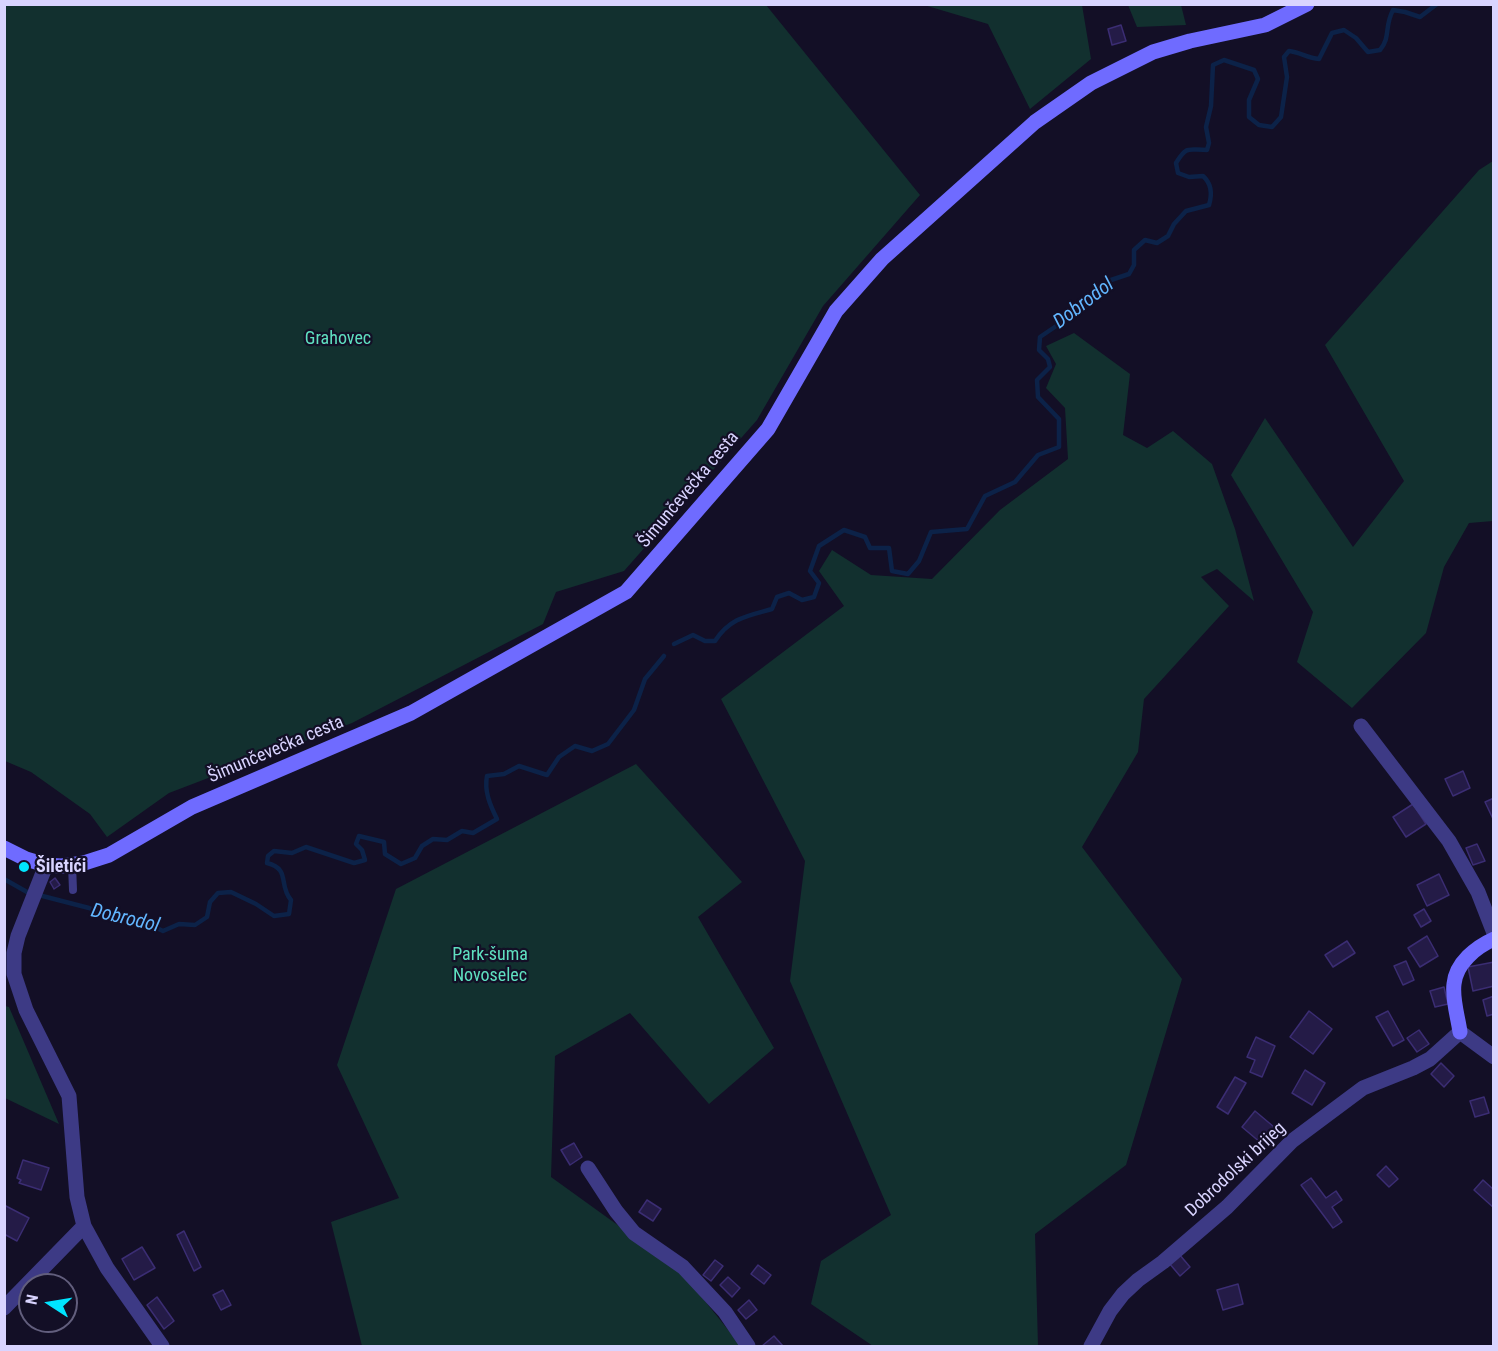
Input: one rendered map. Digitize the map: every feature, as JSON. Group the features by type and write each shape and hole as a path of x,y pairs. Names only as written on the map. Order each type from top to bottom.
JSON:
{"street":[{"name":"Šimunčevečka cesta","path":"4,848 26,859 61,867 109,855 192,807 411,713 626,592 768,429 836,310 882,259 1035,122 1091,83 1153,52 1190,41 1265,25 1308,4"},
{"path":"1361,726 1449,841 1478,892 1494,933"},
{"path":"46,865 18,936 14,953 14,974 26,1010 69,1096 77,1197 84,1226 107,1268 162,1347"},
{"path":"1494,939 1481,945 1465,959 1456,974 1454,984 1460,1032 1494,1057"},
{"name":"Dobrodolski brijeg","path":"1091,1347 1110,1311 1124,1294 1227,1207 1292,1141 1363,1088 1430,1059 1460,1032"},
{"path":"588,1168 616,1211 634,1233 683,1267 725,1312 748,1347"},
{"path":"4,1308 84,1226"}],"lane":[{"path":"72,865 73,890"}],"green space":[{"name":"Grahovec","path":"5,4 766,5 920,195 823,306 757,420 624,571 556,592 543,624 352,723 169,793 107,837 90,814 31,772 5,761"},
{"path":"924,5 1082,5 1091,59 1030,109 988,24"},
{"path":"1128,5 1181,5 1186,25 1137,27"},
{"path":"1493,161 1493,521 1469,523 1444,567 1426,633 1352,708 1297,662 1313,612 1231,475 1265,418 1353,547 1404,481 1325,345 1479,170"},
{"path":"1074,333 1130,374 1123,435 1147,448 1173,431 1212,464 1235,529 1254,601 1217,569 1201,577 1229,606 1144,699 1138,752 1082,847 1182,979 1126,1165 1035,1234 1038,1346 873,1346 811,1304 821,1261 891,1215 790,981 805,861 721,699 844,606 819,571 832,550 871,575 932,579 1000,510 1068,459 1065,408 1046,388 1056,364 1046,346"},
{"name":"Park-šuma Novoselec","path":"636,764 742,882 698,917 774,1048 709,1104 630,1013 555,1056 551,1177 680,1270 741,1346 362,1346 331,1222 399,1198 337,1065 396,889"},
{"path":"5,1006 9,1007 59,1124 5,1098"}],"building":[{"path":"1121,25 1126,41 1112,45 1108,29"},
{"path":"1463,771 1470,788 1453,796 1445,779"},
{"path":"1494,798 1494,821 1485,802"},
{"path":"1413,804 1426,824 1406,837 1393,817"},
{"path":"1477,844 1485,861 1473,865 1466,848"},
{"path":"1439,874 1449,895 1427,906 1417,885"},
{"path":"55,878 60,885 54,889 50,882"},
{"path":"1424,909 1431,921 1421,927 1414,915"},
{"path":"1427,936 1438,956 1420,967 1408,948"},
{"path":"1347,941 1355,953 1333,967 1325,955"},
{"path":"1406,961 1414,980 1403,985 1394,966"},
{"path":"1494,962 1494,986 1473,991 1468,967"},
{"path":"1444,987 1448,1004 1435,1007 1430,991"},
{"path":"1494,996 1494,1014 1487,1016 1483,1000"},
{"path":"1309,1011 1332,1029 1313,1054 1290,1037"},
{"path":"1388,1011 1404,1040 1393,1046 1376,1017"},
{"path":"1419,1030 1429,1044 1417,1052 1407,1038"},
{"path":"1256,1037 1275,1046 1262,1077 1250,1072 1255,1060 1247,1057"},
{"path":"1441,1063 1454,1076 1444,1087 1431,1074"},
{"path":"1305,1070 1325,1083 1312,1105 1292,1093"},
{"path":"1235,1077 1246,1083 1228,1114 1217,1107"},
{"path":"1484,1097 1489,1113 1475,1117 1470,1101"},
{"path":"1255,1111 1274,1127 1261,1143 1242,1127"},
{"path":"574,1143 582,1157 570,1165 561,1150"},
{"path":"23,1160 49,1168 41,1190 19,1183 21,1180 17,1178"},
{"path":"1386,1166 1398,1179 1389,1187 1377,1175"},
{"path":"1311,1178 1326,1198 1336,1191 1342,1200 1332,1207 1342,1222 1333,1228 1301,1185"},
{"path":"1483,1180 1494,1190 1494,1208 1474,1190"},
{"path":"647,1200 661,1209 653,1221 639,1212"},
{"path":"4,1205 29,1218 17,1241 4,1234"},
{"path":"184,1231 201,1267 194,1271 177,1235"},
{"path":"142,1247 155,1268 134,1280 122,1259"},
{"path":"1179,1254 1190,1267 1180,1276 1169,1263"},
{"path":"715,1260 723,1266 711,1281 703,1275"},
{"path":"758,1265 771,1275 764,1284 751,1274"},
{"path":"728,1277 740,1288 732,1297 720,1285"},
{"path":"1238,1284 1243,1304 1223,1310 1217,1290"},
{"path":"223,1290 231,1305 221,1310 213,1295"},
{"path":"157,1297 174,1321 164,1329 147,1305"},
{"path":"749,1300 757,1310 746,1319 738,1310"},
{"path":"774,1336 783,1346 762,1346"}],"waterway":[{"name":"Dobrodol","path":"674,644 693,635 705,641 715,641 733,623 747,616 772,609 777,597 789,593 802,600 814,597 819,583 810,571 819,546 844,530 865,537 870,548 889,548 892,571 908,574 919,561 931,532 967,529 985,496 1015,482 1038,455 1059,447 1059,419 1038,397 1037,380 1050,367 1048,359 1039,350 1040,337 1099,297 1111,280 1129,274 1134,265 1134,250 1145,240 1157,243 1168,236 1174,224 1186,211 1209,205 1211,197 1206,179 1203,176 1189,177 1178,173 1176,163 1188,150 1207,150 1209,143 1206,127 1211,106 1213,65 1224,60 1254,70 1258,79 1249,100 1249,117 1259,125 1272,127 1281,117 1287,77 1284,57 1289,51 1319,59 1332,33 1344,30 1356,38 1368,52 1380,50 1385,41 1393,10 1420,17 1437,4"},
{"name":"Dobrodol","path":"4,879 27,892 89,908 119,920 140,920 163,931 179,924 195,925 207,917 210,902 218,893 231,892 274,916 289,914 291,900 285,889 282,873 267,863 268,856 274,851 292,853 306,847 354,863 365,860 362,850 356,844 359,836 384,842 385,854 401,864 415,858 422,846 433,839 447,840 462,831 473,833 497,819 487,793 487,776 504,774 519,766 547,775 559,757 575,746 592,751 608,744 634,710 645,679 664,656"}],"place":[{"name":"Šiletići","path":"24,867"}]}
